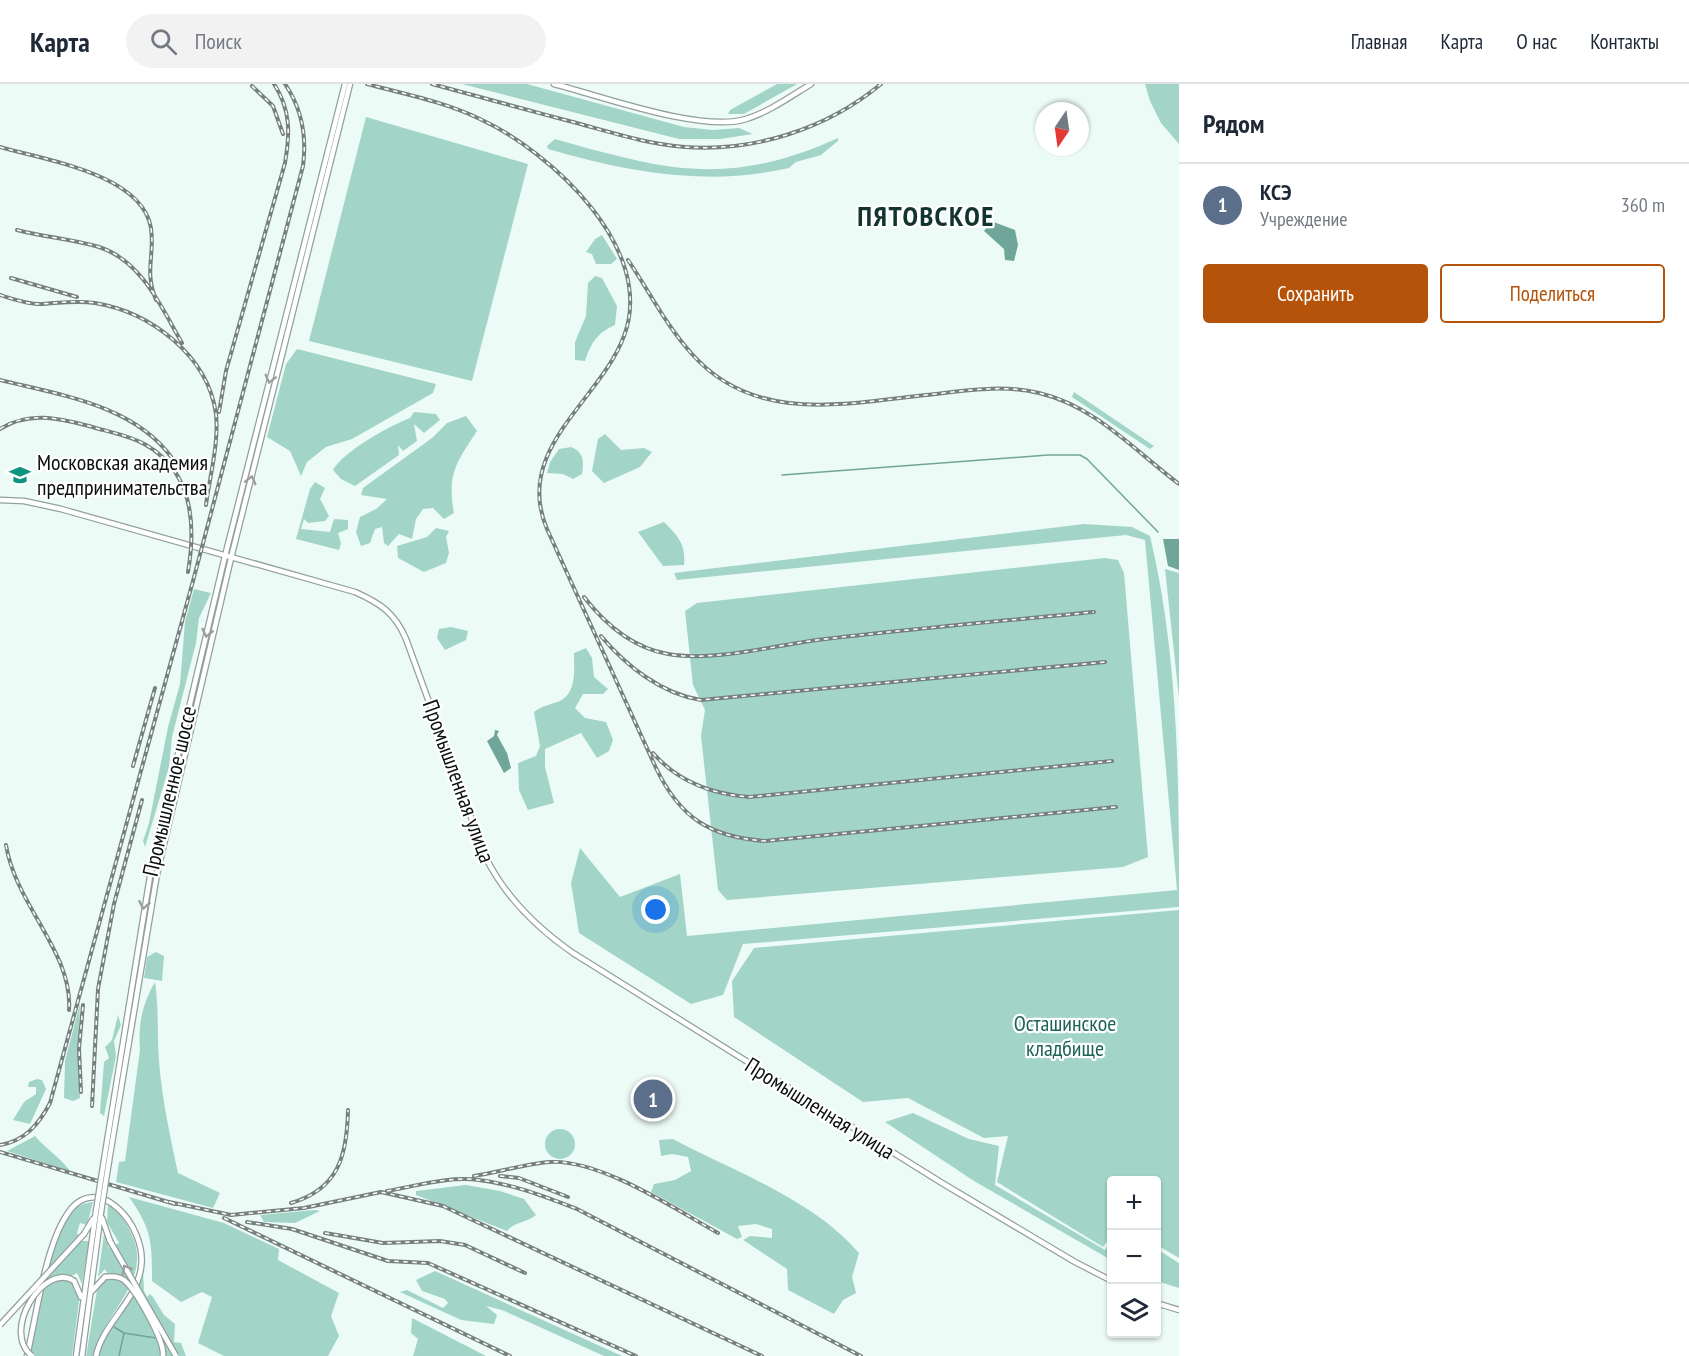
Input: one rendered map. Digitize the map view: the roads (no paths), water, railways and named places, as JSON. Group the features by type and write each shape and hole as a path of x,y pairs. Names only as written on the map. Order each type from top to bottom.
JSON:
{"main road":[{"path":"309,236 345,84"},
{"path":"309,236 350,84"},
{"path":"554,84 690,120 717,123 748,118 811,84"},
{"name":"Промышленное шоссе","path":"76,1356 81,1309 107,1160 137,946 152,864 225,556 309,236"},
{"name":"Промышленное шоссе","path":"107,1160 156,874 309,236"},
{"name":"Промышленная улица","path":"0,500 46,505 355,592 391,613 406,639 486,858 502,886 538,927 582,958 902,1159 1075,1262 1107,1278"},
{"path":"176,761 183,762"},
{"path":"137,946 144,948"},
{"path":"27,1356 60,1226 72,1208 93,1199 109,1201 122,1210 137,1238 142,1258 136,1286 104,1335 96,1356"},
{"path":"0,1325 84,1234 99,1211"},
{"path":"99,1211 110,1241 176,1356"},
{"name":"Промышленное шоссе","path":"82,1356 99,1211"},
{"path":"32,1356 23,1348 18,1338 17,1327 20,1313 49,1279 61,1276 74,1281 81,1291 81,1309"},
{"path":"89,1299 96,1284 105,1277 117,1277 128,1284 161,1339 163,1356"},
{"path":"1161,1305 1179,1310"}],"waterway":[{"path":"782,475 1048,455 1080,455 1087,459 1158,532"},
{"path":"114,1327 124,1333 156,1338"},
{"path":"119,1356 124,1333"}],"railway":[{"path":"219,412 226,371 285,163 288,122 284,103 274,84"},
{"path":"0,1145 17,1140 30,1130 50,1103 193,581 303,166 302,123 296,103 285,84"},
{"path":"367,84 453,108 508,134 565,179 591,207 612,238 625,270 630,303 624,336 612,360 550,450 541,474 540,500 547,529 656,768 675,800 687,812 699,822 728,835 765,841 1116,807"},
{"path":"432,84 641,140 685,147 711,148 763,141 813,125 837,114 881,84"},
{"path":"252,86 273,106 283,134"},
{"path":"0,147 89,172 130,194 144,210 151,228 150,271 156,300"},
{"path":"17,230 89,244 114,254 139,274 149,287 182,343"},
{"path":"628,260 666,321 692,354 716,376 743,391 772,400 801,404 832,404 983,389 1025,390 1059,399 1078,408 1114,431 1179,484"},
{"path":"11,278 77,297"},
{"path":"0,295 35,304 81,302 116,308 155,327 189,355 211,393 216,414 215,448 206,505"},
{"path":"0,380 71,397 117,414 156,440 172,458"},
{"path":"0,429 22,420 55,419 133,439 162,456 174,470 188,501 191,518 188,572"},
{"path":"584,597 611,625 632,640 655,651 686,656 723,655 817,640 1094,612"},
{"path":"601,636 622,658 646,677 672,692 701,700 1105,662"},
{"path":"133,766 155,688"},
{"path":"653,753 673,772 696,785 722,793 749,797 1112,761"},
{"path":"92,1106 98,989 114,904 142,800"},
{"path":"6,845 21,888 62,968 68,989 69,1010"},
{"path":"81,1092 79,1049 83,1005"},
{"path":"291,1203 320,1189 337,1168 345,1142 348,1110"},
{"path":"0,1152 175,1204"},
{"path":"474,1176 541,1163 570,1163 591,1168 637,1187 718,1233"},
{"path":"500,1176 519,1178 568,1197"},
{"path":"387,1191 433,1182 468,1179 517,1188 541,1196 577,1209 861,1356"},
{"path":"169,1202 231,1215 304,1208 381,1192 443,1206 762,1356"},
{"path":"224,1218 510,1356"},
{"path":"247,1222 292,1229 388,1261 428,1263 636,1356"},
{"path":"325,1233 383,1243 440,1241 465,1245 525,1273"}],"place":[{"name":"Московская академия предпринимательства","path":"20,475"},
{"name":"КСЭ","path":"653,1099"}],"district":[{"name":"ПЯТОВСКОЕ","path":"926,216"}],"park label":[{"name":"Осташинское кладбище","path":"1065,1036"}]}
